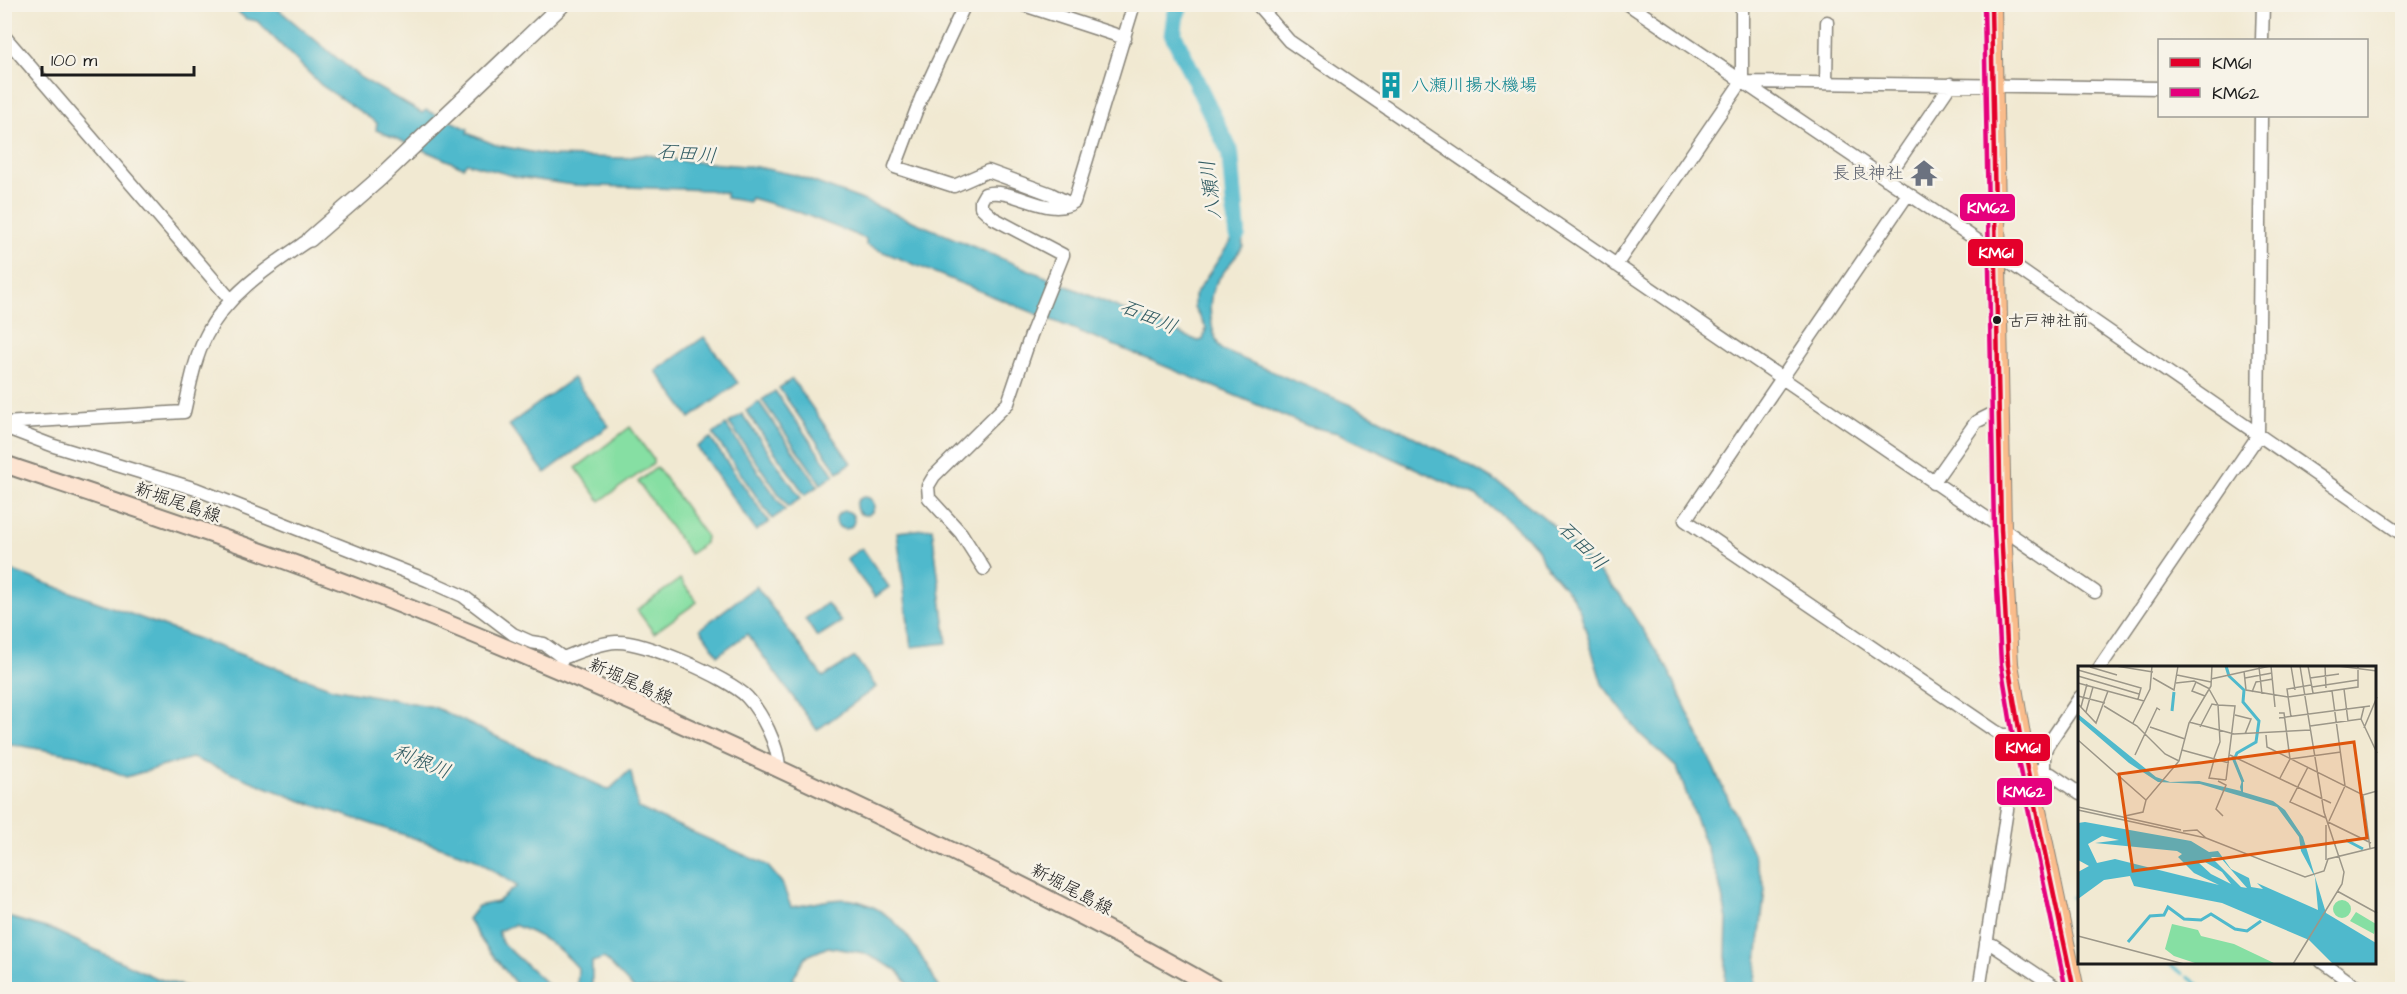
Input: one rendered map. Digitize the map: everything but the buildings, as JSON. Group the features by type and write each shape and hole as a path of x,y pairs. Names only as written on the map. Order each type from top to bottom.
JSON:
{"highway":[{"path":"1991,4 2001,529 2008,664 2020,735 2034,774 2074,990"}],"main road":[{"name":"新堀尾島線","path":"4,464 312,570 560,664 984,866 1218,990"}],"street":[{"path":"4,425 184,412 196,358 206,334 231,300 267,269 310,239 393,166 563,4"},
{"path":"965,4 921,98 895,167 954,186 982,171 997,172 1071,204"},
{"path":"1021,4 1125,38"},
{"path":"1071,204 1077,196 1134,4"},
{"path":"1257,4 1289,41 2095,592"},
{"path":"1628,4 2403,534"},
{"path":"1616,266 1742,81 1742,4"},
{"path":"2262,39 2263,4"},
{"path":"1826,84 1827,22"},
{"path":"4,36 231,300"},
{"path":"1742,81 2158,88"},
{"path":"1886,179 1951,84"},
{"path":"2101,666 2258,436 2261,117"},
{"path":"984,569 961,533 930,498 928,486 934,476 1008,403 1034,327 1063,259 1062,252 993,218 981,207 981,201 986,194 998,192 1049,205 1071,204"},
{"path":"1908,194 1685,520 1995,732 2002,735 2020,735"},
{"path":"1933,483 1976,422 2000,410"},
{"path":"4,425 54,446 196,489 428,580 463,596 513,634 531,642 544,644 560,664 616,642 640,645 702,671 738,689 748,698 776,749 779,767"},
{"path":"1979,990 2008,803 2018,787 2034,774 2047,746 2078,700"},
{"path":"2034,774 2078,793"},
{"path":"1986,943 1993,945 2060,990"},
{"path":"2323,964 2361,990"}],"green space":[{"path":"630,427 653,459 653,464 600,501 576,468"},
{"path":"657,467 706,536 705,543 690,554 638,482"},
{"path":"680,579 697,602 654,633 637,610"}],"water":[{"path":"230,5 273,5 361,78 422,113 426,110 468,129 467,133 496,145 551,156 625,158 647,154 663,159 757,167 795,175 860,199 1198,341 1203,340 1206,328 1194,307 1194,296 1231,241 1231,225 1239,202 1243,246 1215,285 1211,300 1211,319 1215,336 1222,350 1360,409 1461,461 1507,488 1551,523 1621,596 1668,669 1753,853 1765,888 1754,989 1725,989 1727,919 1719,882 1677,768 1640,734 1602,684 1580,611 1572,596 1543,562 1538,549 1511,522 1476,496 1338,433 1308,426 866,245 866,239 796,211 751,198 749,202 726,198 726,193 708,190 573,185 517,177 467,163 463,167 376,130 377,123 321,85 257,21 246,19"},
{"path":"704,337 738,383 690,418 656,371"},
{"path":"573,378 609,426 545,473 509,425"},
{"path":"792,379 851,463 838,472 779,388"},
{"path":"775,391 834,475 821,484 762,400"},
{"path":"759,402 818,486 805,495 746,411"},
{"path":"742,414 801,498 788,507 729,423"},
{"path":"726,425 785,510 772,519 713,434"},
{"path":"710,438 769,522 756,531 697,447"},
{"path":"865,497 871,500 874,506 871,512 865,515 859,512 856,506 859,500"},
{"path":"845,511 851,514 854,520 851,526 845,529 839,526 836,520 839,514"},
{"path":"932,528 947,643 911,647 897,532"},
{"path":"862,548 889,587 875,597 846,559"},
{"name":"利根川","path":"5,568 332,688 434,707 609,790 629,771 638,808 767,865 782,883 791,907 845,899 868,905 882,912 895,922 915,947 940,989 912,989 897,970 864,953 828,947 805,957 793,979 805,989 634,989 604,958 592,962 592,989 577,989 578,968 549,942 514,925 498,931 502,943 553,989 520,989 483,943 468,919 478,906 497,902 517,886 474,858 299,800 192,758 126,777 80,756 5,743"},
{"path":"756,586 823,677 855,657 876,687 817,730 747,634 718,655 700,629"},
{"path":"827,603 841,622 817,637 805,619"},
{"path":"4,916 53,930 156,978 192,989 5,989"}],"waterway":[{"name":"八瀬川","path":"1180,4 1175,17 1173,34 1230,152 1237,234"},
{"path":"2071,897 2078,902"},
{"path":"2170,964 2183,974"},
{"path":"2188,977 2206,990"}],"transit line":[{"name":"KM62","path":"1984,4 1994,529 2001,664 2013,737 2066,990"},
{"name":"KM61","path":"1991,4 2001,529 2008,664 2020,735 2074,990"}],"place":[{"name":"八瀬川揚水機場","path":"1391,85"},
{"name":"長良神社","path":"1924,173"},
{"name":"古戸神社前","path":"1997,320"}],"water label":[{"name":"石田川","path":"687,153"},
{"name":"石田川","path":"1149,316"},
{"name":"石田川","path":"1583,545"}]}
